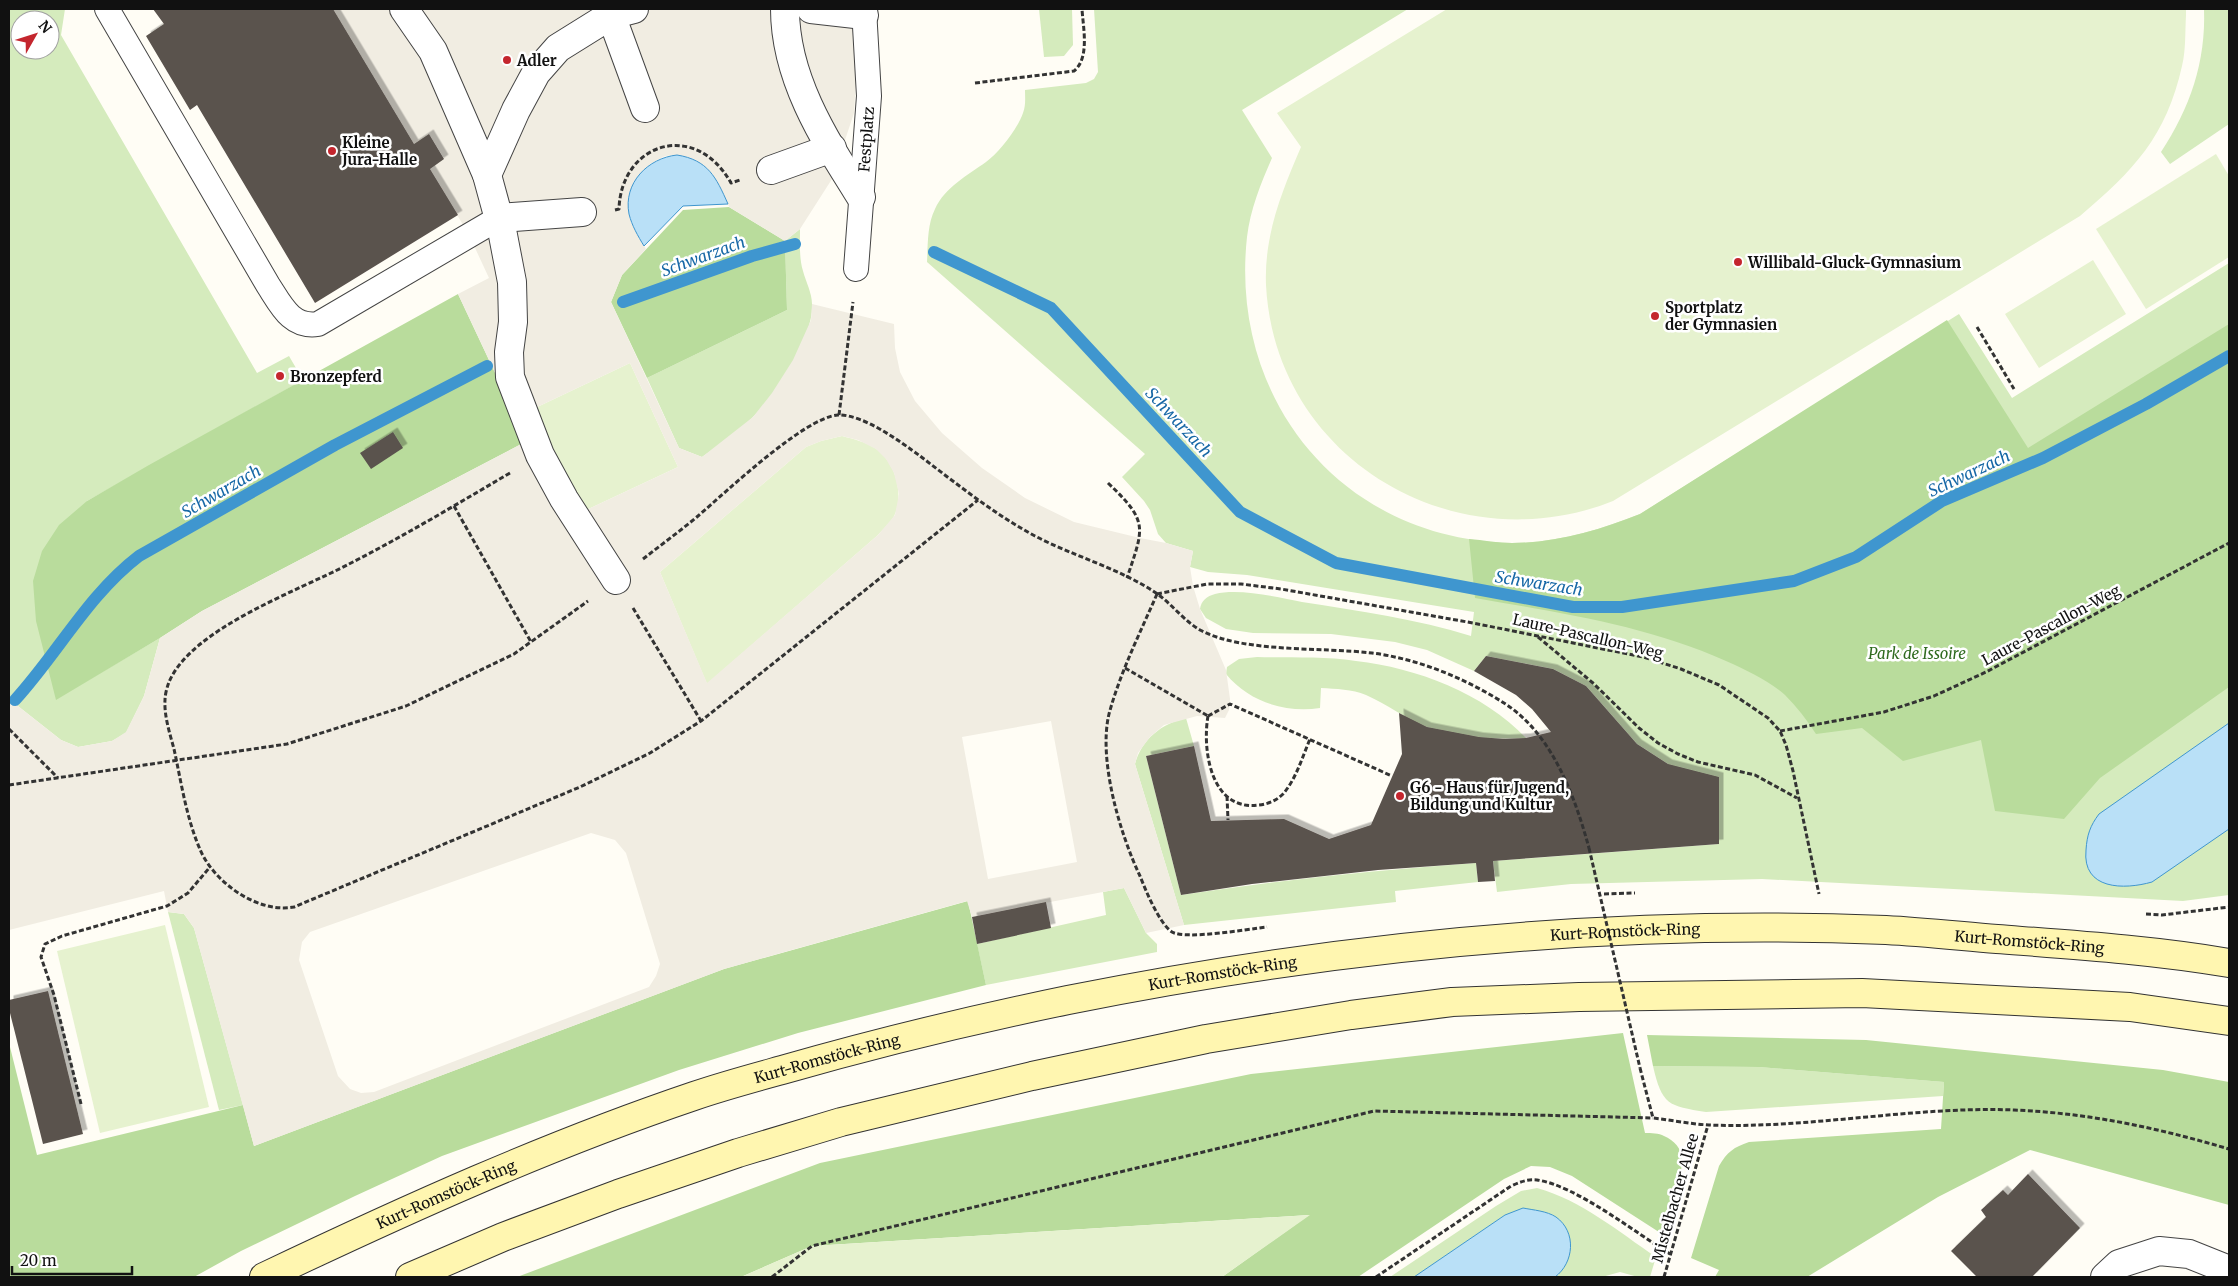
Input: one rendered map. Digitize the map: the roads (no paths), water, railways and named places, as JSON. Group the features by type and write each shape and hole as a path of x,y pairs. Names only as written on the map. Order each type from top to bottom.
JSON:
{"main road":[{"name":"Kurt-Romstöck-Ring","path":"264,1277 464,1183 697,1094 964,1021 1162,981 1416,945 1543,934 1760,927 1889,930 2091,945 2179,955 2229,964"},
{"path":"410,1277 503,1237 618,1194 738,1153 841,1122 1032,1076 1196,1041 1351,1015 1452,1002 1579,997 1862,993 2130,1007 2229,1021"}],"street":[{"path":"404,9 433,51 487,175 499,218 512,282 513,322 509,352 510,377 540,455 564,499 616,580"},
{"path":"785,9 785,32 793,69 804,98 861,196"},
{"path":"811,9 864,12"},
{"path":"487,175 516,110 536,73 558,48 622,12 645,108"},
{"path":"771,170 832,148"},
{"path":"499,218 582,212"},
{"path":"2105,1277 2120,1264 2159,1251 2189,1254 2229,1270"}],"lane":[{"path":"107,9 268,285 283,309 295,320 307,326 318,324 499,218"},
{"name":"Festplatz","path":"856,269 869,96 864,12"}],"water":[{"path":"677,155 688,157 710,171 728,204 683,206 644,246 633,227 629,214 630,192 634,182 647,167 666,157"},
{"path":"2229,723 2229,829 2152,882 2141,885 2118,886 2098,880 2091,873 2087,863 2086,850 2090,831 2099,814"},
{"path":"1523,1208 1540,1211 1556,1217 1563,1223 1567,1231 1570,1239 1569,1256 1566,1264 1555,1277 1414,1277 1505,1215"}],"waterway":[{"name":"Schwarzach","path":"623,302 752,256 795,244"},
{"name":"Schwarzach","path":"934,252 1051,308 1240,512 1336,563 1573,607 1622,607 1794,581 1856,557 1942,501 2043,458 2146,404 2229,356"},
{"name":"Schwarzach","path":"15,700 104,588 139,556 335,445 487,366"}],"place":[{"name":"Adler","path":"507,60"},
{"name":"Kleine Jura-Halle","path":"332,151"},
{"name":"Willibald-Gluck-Gymnasium","path":"1738,262"},
{"name":"Sportplatz der Gymnasien","path":"1655,316"},
{"name":"Bronzepferd","path":"280,376"},
{"name":"G6 - Haus für Jugend, Bildung und Kultur","path":"1400,796"}],"park label":[{"name":"Park de Issoire","path":"1917,653"}]}
